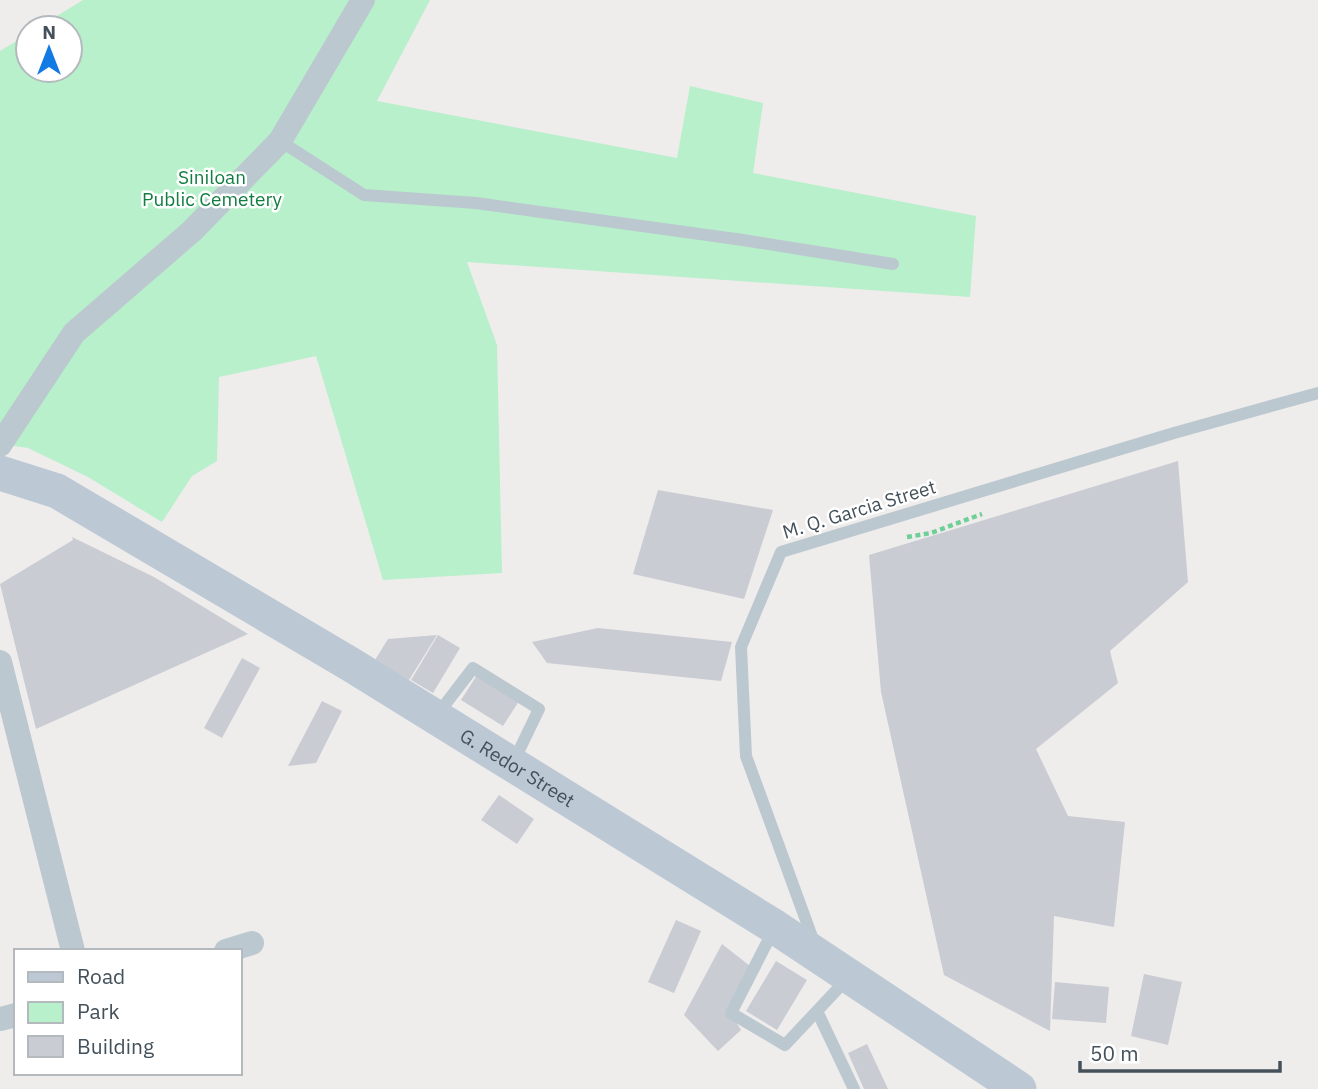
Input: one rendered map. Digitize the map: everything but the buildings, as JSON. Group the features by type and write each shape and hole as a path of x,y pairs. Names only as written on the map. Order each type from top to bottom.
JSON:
{"main road":[{"name":"G. Redor Street","path":"0,474 57,491 327,650 775,927 1019,1089"}],"street":[{"path":"0,446 74,333 192,231 280,141 363,0"},
{"path":"0,662 72,949"},
{"path":"232,949 252,943"}],"lane":[{"path":"280,141 364,195 476,203 893,264"},
{"name":"M. Q. Garcia Street","path":"820,958 746,756 741,646 781,552 1174,433 1318,393"},
{"path":"436,717 473,668 539,709 512,765"},
{"path":"775,927 732,1013 785,1045 849,977"},
{"path":"817,1011 855,1089"}],"path":[{"path":"904,537 931,533 982,514"}],"green space":[{"name":"Siniloan Public Cemetery","path":"83,0 430,0 377,101 677,158 690,86 763,103 753,173 976,216 970,297 467,262 497,345 502,573 383,580 316,356 219,377 217,461 192,476 162,522 88,477 28,448 0,444 0,51 14,42 14,84 84,84 84,14 60,14"}]}
